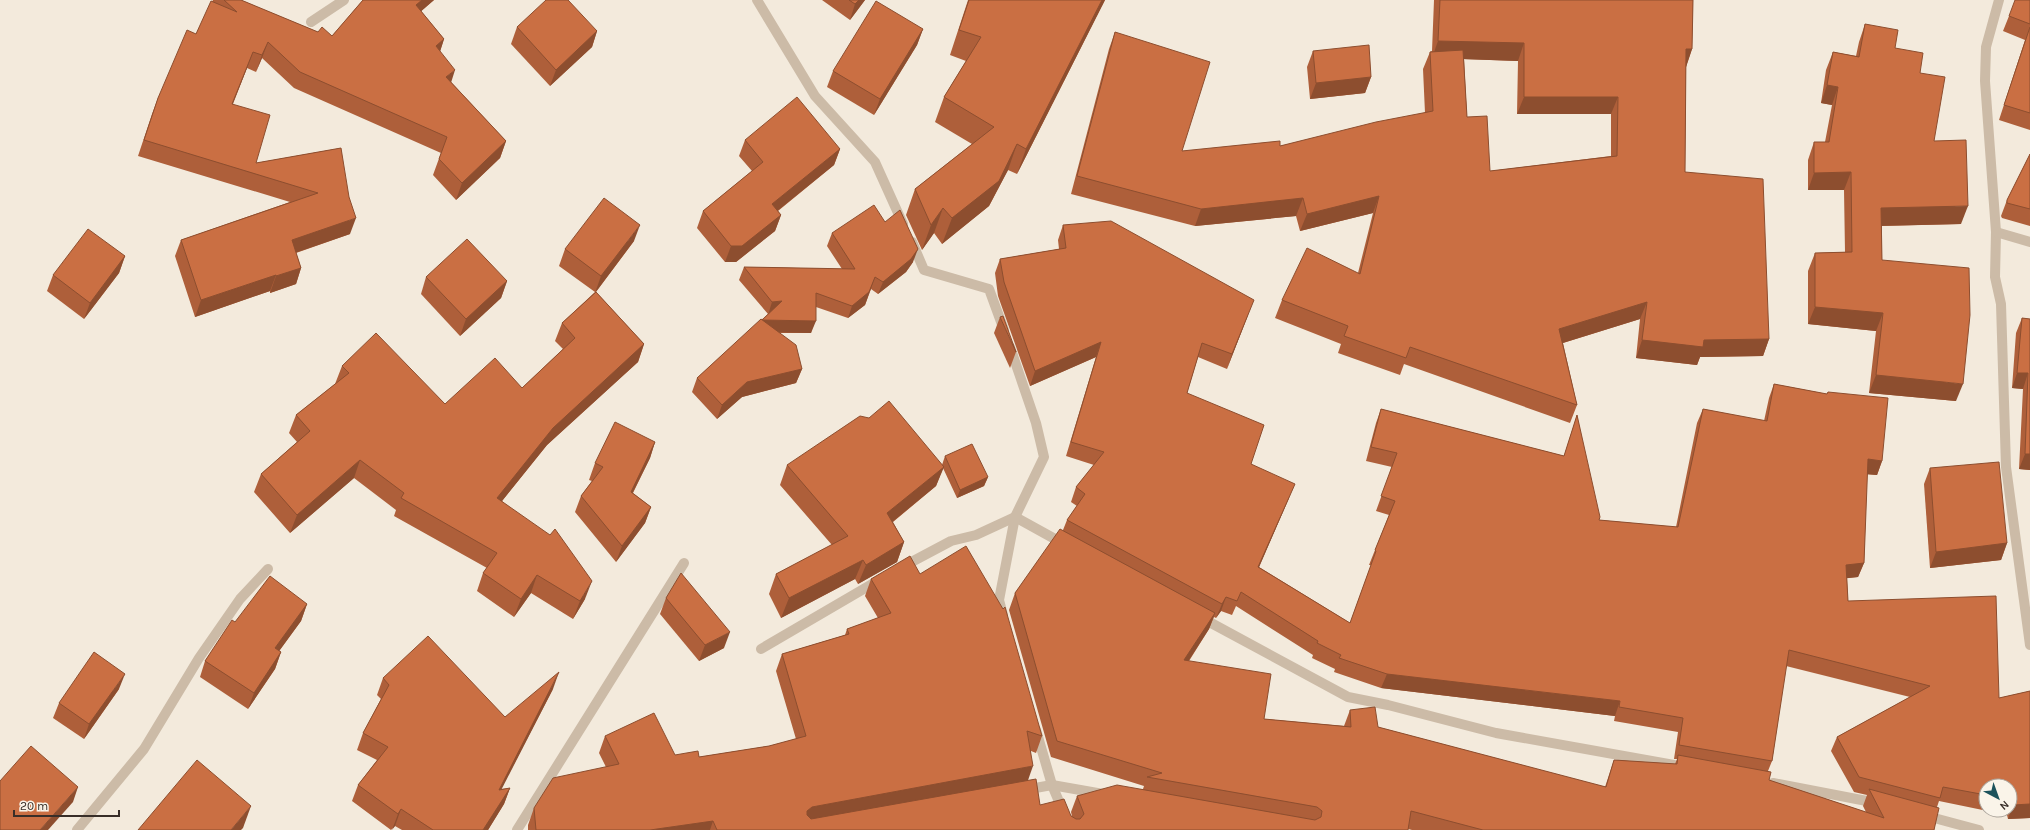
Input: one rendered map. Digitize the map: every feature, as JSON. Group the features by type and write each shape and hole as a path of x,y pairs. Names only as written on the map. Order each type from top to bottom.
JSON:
{"street":[{"path":"311,22 344,0"},
{"path":"757,0 815,96 875,162 924,270 989,289 1036,423 1044,457 1015,517 999,600 1005,622"},
{"path":"1999,0 1986,47 1985,81 1996,232 1995,277 2001,304 2006,467 2030,645"},
{"path":"1996,232 2030,242"},
{"path":"1015,517 1070,547"},
{"path":"761,649 888,574 951,541 976,535 1015,517"},
{"path":"517,830 684,563"},
{"path":"77,830 144,749 199,658 240,599 268,569"},
{"path":"1188,611 1348,697 1388,705 1496,732 1684,767"},
{"path":"1033,718 1052,785 1071,830"},
{"path":"1762,782 1887,806"},
{"path":"1014,792 1052,785 1114,796"},
{"path":"1910,812 1979,830"}],"building":[{"path":"224,0 241,0 318,32 322,27 332,36 363,0 422,0 416,5 444,39 436,46 455,70 446,77 506,141 462,183 439,159 447,137 300,72 268,42 262,55 253,52 232,104 270,115 256,163 341,148 349,197 356,218 292,240 301,268 201,300 181,240 318,193 144,140 158,98 187,30 196,34 211,1 237,12"},
{"path":"546,0 568,0 597,31 556,70 517,27"},
{"path":"849,0 859,0 855,4"},
{"path":"969,0 1102,0 1026,149 1017,144 999,181 952,218 943,208 931,225 915,189 994,127 944,97 981,37 959,30"},
{"path":"1440,0 1693,0 1692,49 1686,49 1685,172 1763,179 1769,339 1704,340 1703,347 1642,340 1647,302 1559,329 1577,405 1410,347 1406,358 1344,336 1348,326 1282,300 1307,248 1360,274 1379,196 1307,214 1303,198 1201,209 1077,176 1115,32 1210,62 1182,151 1280,141 1280,146 1376,122 1433,111 1430,52 1463,50 1467,117 1487,116 1490,171 1617,156 1618,97 1524,97 1524,43 1438,41"},
{"path":"2015,0 2030,0 2030,24 2009,16"},
{"path":"876,1 923,29 880,99 833,71"},
{"path":"1865,24 1898,30 1895,48 1923,53 1920,73 1945,77 1934,141 1966,140 1968,206 1881,208 1882,260 1969,268 1970,315 1963,384 1876,375 1883,313 1815,307 1815,253 1852,252 1851,172 1814,173 1814,142 1829,142 1838,87 1827,85 1833,52 1859,57"},
{"path":"2030,27 2030,113 2004,105"},
{"path":"1369,45 1371,77 1316,83 1313,51"},
{"path":"797,97 840,149 772,204 781,215 742,246 731,246 703,211 763,162 745,140"},
{"path":"2030,154 2030,209 2007,203 2007,200"},
{"path":"604,198 640,225 601,276 565,249"},
{"path":"874,205 885,222 900,210 918,249 911,259 883,282 875,277 869,292 852,306 816,293 816,321 762,320 782,301 772,302 744,267 855,269 832,233"},
{"path":"1111,221 1254,300 1232,354 1202,343 1187,393 1264,425 1251,464 1295,484 1258,567 1350,623 1376,551 1375,550 1395,501 1381,496 1397,453 1371,447 1381,409 1564,456 1577,415 1600,517 1599,520 1678,527 1703,409 1767,421 1774,384 1827,394 1828,392 1888,398 1882,461 1868,459 1864,563 1846,565 1848,601 1996,596 1999,698 2030,691 2030,804 2018,805 2018,778 1978,778 1978,794 1943,787 1940,798 1859,777 1837,737 1930,686 1789,650 1772,761 1679,745 1683,718 1619,707 1620,701 1387,674 1339,658 1341,655 1317,643 1318,641 1241,592 1237,601 1226,597 1222,604 1067,520 1085,494 1076,487 1104,452 1071,442 1101,342 1035,371 1004,282 1000,259 1066,248 1063,225"},
{"path":"88,229 125,256 90,303 53,275"},
{"path":"467,239 507,281 466,319 426,277"},
{"path":"596,292 644,344 553,428 497,498 550,535 555,529 592,581 580,601 537,575 521,599 483,573 497,553 401,498 404,493 360,460 297,515 261,474 310,431 296,415 349,373 342,366 376,333 445,404 495,358 522,388 575,338 562,323"},
{"path":"1003,316 1016,352 1000,317"},
{"path":"2022,318 2030,319 2030,454 2025,454 2028,373 2017,373"},
{"path":"761,319 796,345 802,369 747,382 722,405 697,378"},
{"path":"889,401 944,467 887,513 904,542 866,565 863,560 789,598 776,574 848,536 787,465 860,416 869,418"},
{"path":"615,422 655,442 631,492 651,507 622,546 581,496 603,467 595,463"},
{"path":"972,444 988,477 960,490 945,456"},
{"path":"1999,462 2007,543 1936,552 1930,468"},
{"path":"1060,529 1215,613 1184,660 1271,674 1264,719 1351,727 1350,710 1375,707 1378,727 1606,787 1614,760 1677,764 1678,755 1771,772 1769,780 1884,818 1869,789 1939,808 1934,830 1483,830 1411,811 1408,830 717,830 713,821 650,830 536,830 534,808 553,778 619,764 605,736 654,713 675,755 698,751 699,757 769,746 806,736 782,654 849,634 847,629 891,613 871,579 910,556 920,574 966,546 1003,609 1005,607 1042,736 1027,731 1033,766 812,807 807,811 807,815 811,819 1036,779 1040,805 1064,799 1071,816 1076,819 1080,819 1084,814 1077,796 1117,785 1315,820 1321,817 1322,811 1317,807 1147,777 1162,773 1057,741 1015,593"},
{"path":"681,573 730,632 705,645 666,598"},
{"path":"270,576 307,604 275,648 281,652 254,693 205,661 232,620 235,622"},
{"path":"428,636 505,717 559,672 499,790 510,788 483,830 433,830 401,809 398,814 358,785 388,747 363,733 389,685 383,678"},
{"path":"94,652 125,674 89,724 59,703"},
{"path":"31,746 78,787 40,830 0,830 0,781"},
{"path":"197,760 251,806 231,830 138,830"}]}
